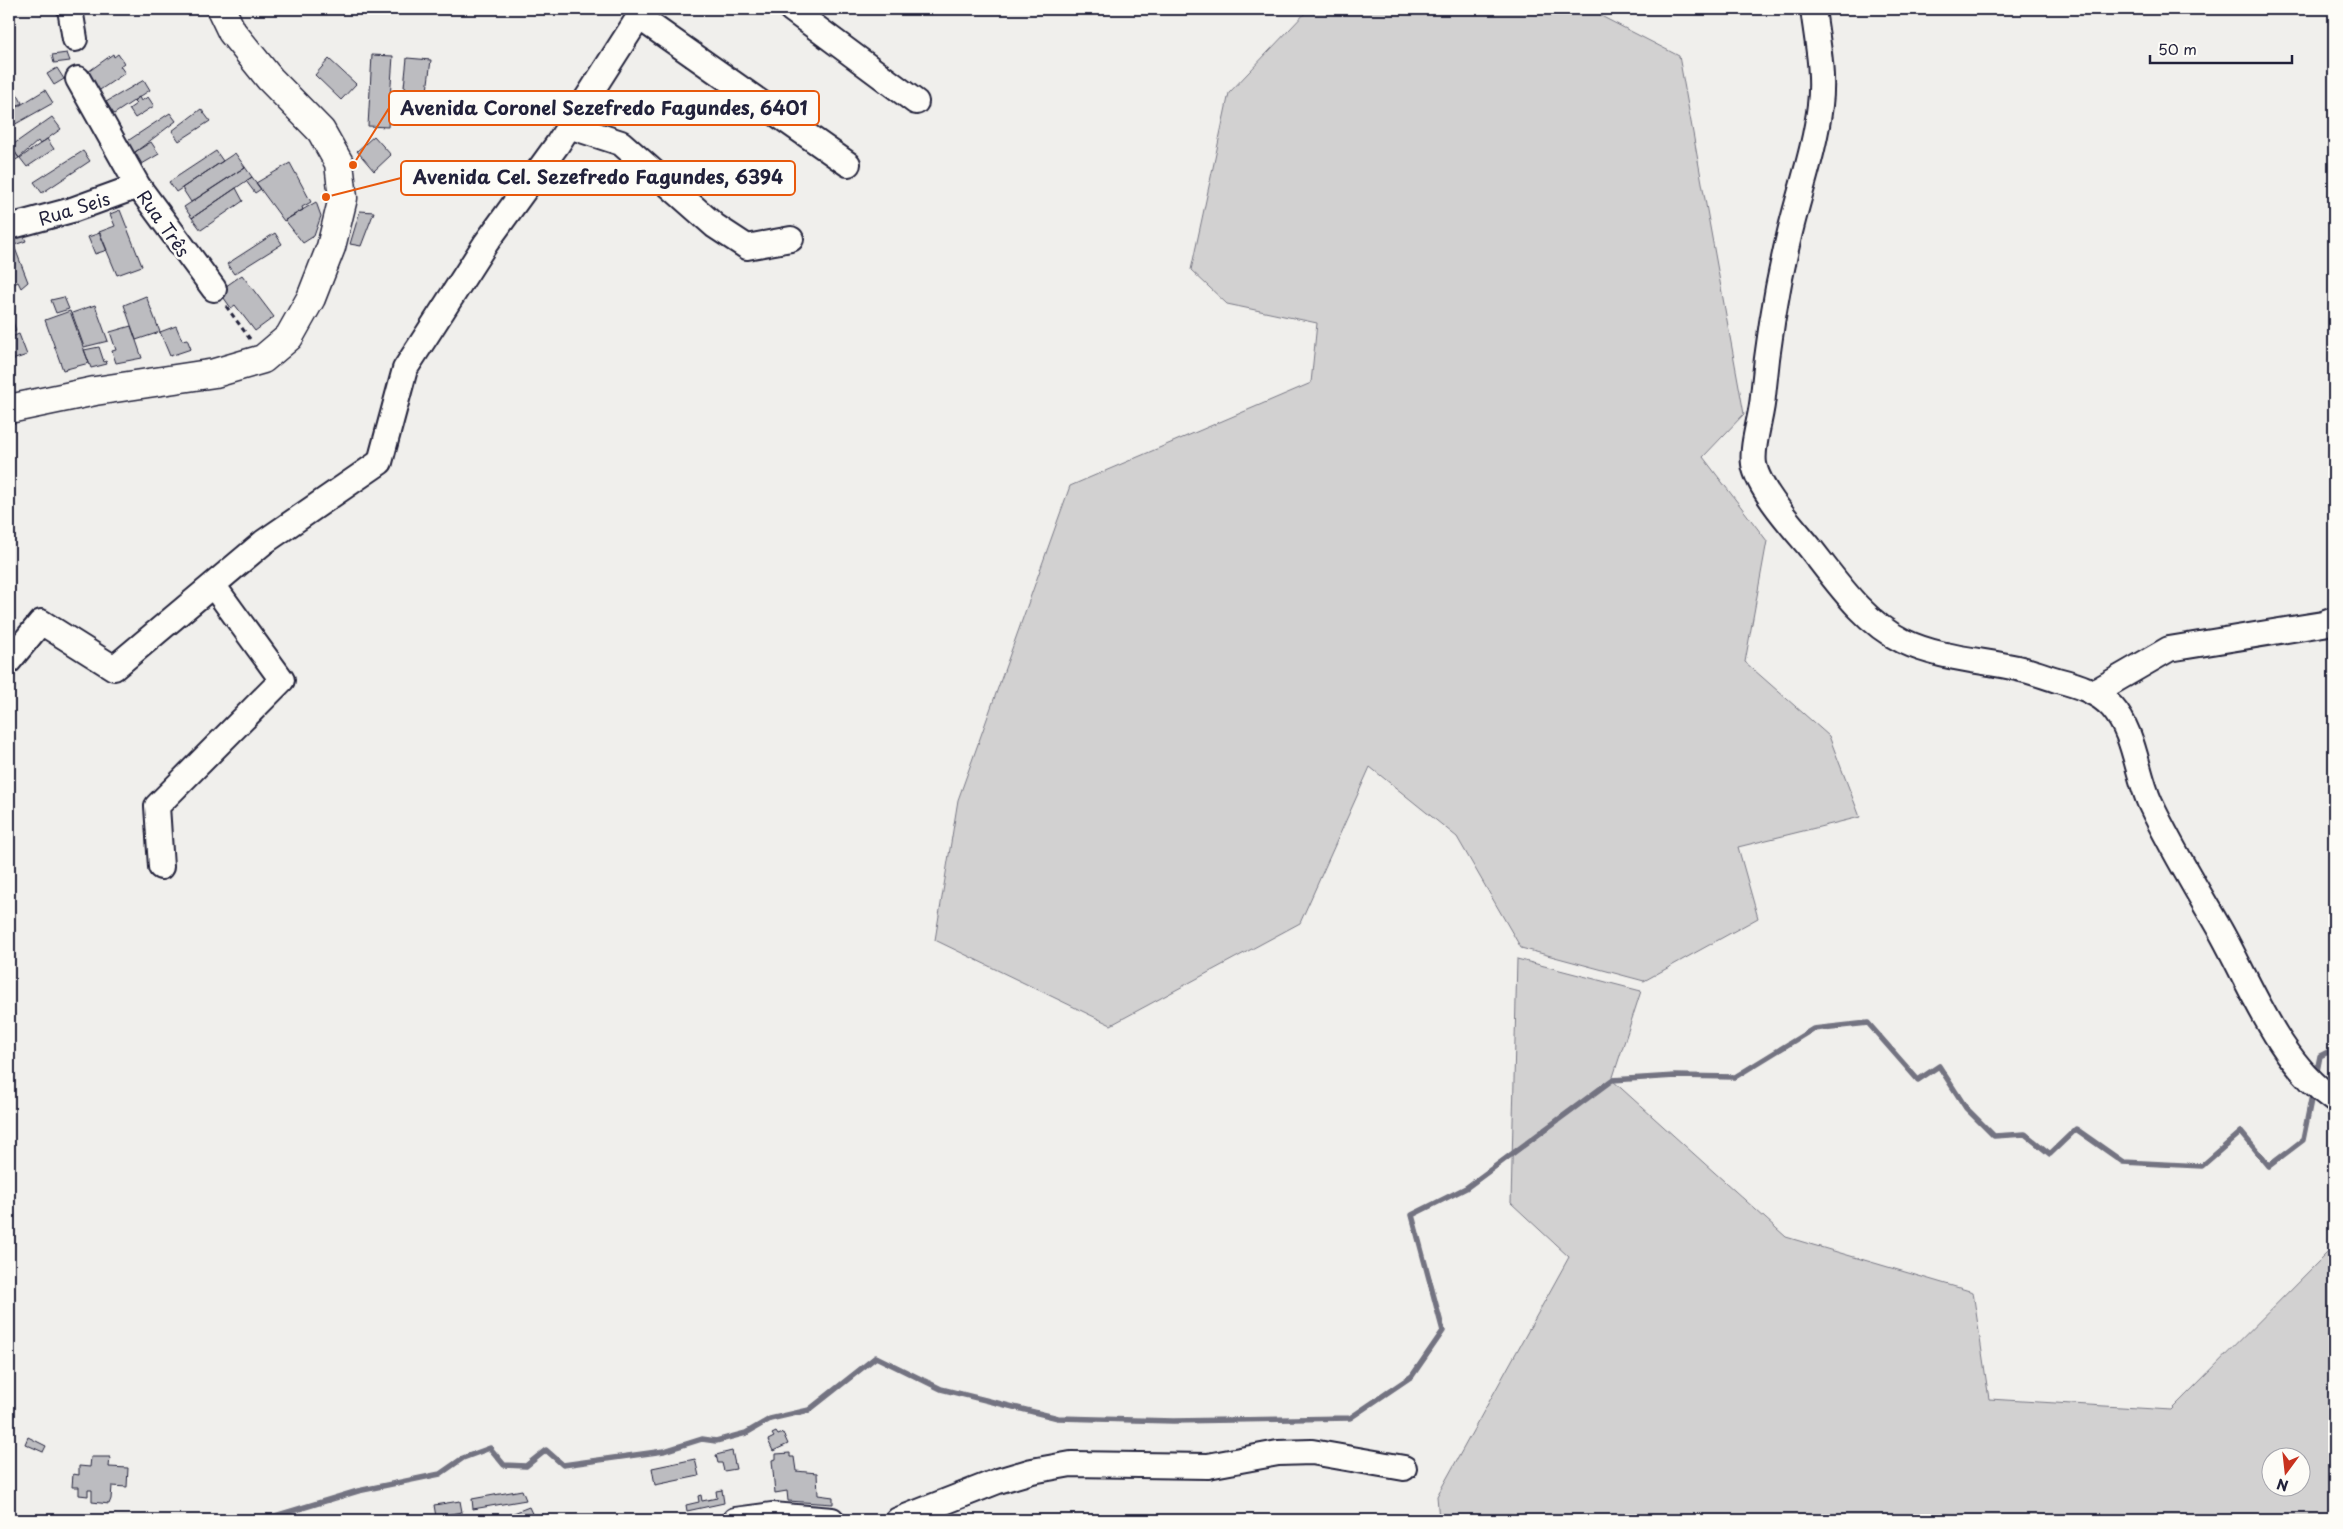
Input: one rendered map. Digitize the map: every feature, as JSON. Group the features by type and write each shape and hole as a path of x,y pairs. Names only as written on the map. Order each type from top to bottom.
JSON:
{"main road":[{"path":"9,409 95,391 215,373 263,359 289,336 311,298 331,247 342,198 339,163 321,131 270,79 232,32 221,9"}],"street":[{"path":"70,9 75,39"},
{"path":"791,9 916,102"},
{"path":"1813,9 1821,77 1820,104 1806,177 1791,228 1779,282 1768,348 1754,467 1764,486 1801,538 1862,611 1879,626 1908,643 1924,648 2019,668 2072,684 2093,693 2111,706 2126,730 2150,802 2203,903 2220,930 2252,995 2294,1059 2314,1084 2334,1100"},
{"path":"9,662 41,622 114,668 264,542 380,462 405,369 486,243 569,126 641,13 848,164"},
{"name":"Rua Três","path":"78,80 138,186 214,289"},
{"path":"569,126 621,143 715,226 747,247 791,239"},
{"name":"Rua Seis","path":"9,226 72,210 138,186"},
{"path":"162,867 158,806 282,680 213,584"},
{"path":"2093,693 2168,649 2323,624 2334,620"},
{"path":"898,1520 998,1481 1032,1471 1071,1464 1208,1466 1278,1453 1312,1452 1404,1468"},
{"path":"735,1520 772,1514 832,1520"}],"path":[{"path":"214,289 263,359"}],"shaded area":[{"path":"1309,9 1601,9 1601,16 1679,56 1744,414 1703,457 1767,541 1745,662 1829,736 1860,817 1738,847 1758,918 1644,981 1521,948 1457,837 1370,767 1300,923 1111,1025 935,940 958,800 1070,486 1311,383 1317,323 1227,304 1191,270 1229,93"},
{"path":"1517,959 1641,991 1612,1080 1786,1237 1973,1292 1989,1399 2171,1410 2334,1246 2334,1520 1439,1520 1437,1496 1569,1257 1511,1203"}],"building":[{"path":"67,53 70,61 54,63 52,55"},
{"path":"113,54 114,57 118,54 124,63 120,66 125,73 97,92 85,74"},
{"path":"372,55 393,56 388,127 368,126"},
{"path":"407,58 431,60 424,114 403,111"},
{"path":"329,59 356,84 341,100 315,75"},
{"path":"57,68 64,79 54,85 47,74"},
{"path":"144,80 150,90 114,114 106,102"},
{"path":"45,90 53,103 12,126 9,112"},
{"path":"11,95 13,98 18,95 22,103 9,112 9,96"},
{"path":"139,97 141,101 148,97 154,106 135,118 129,109 136,104 133,101"},
{"path":"201,109 210,121 179,141 172,131"},
{"path":"170,113 176,121 134,153 126,142"},
{"path":"52,117 61,129 40,144 38,141 19,158 11,146"},
{"path":"374,136 391,155 374,171 357,151"},
{"path":"47,139 54,149 27,167 20,158"},
{"path":"151,142 159,154 142,164 135,152"},
{"path":"11,147 19,158 12,162 9,158 9,149"},
{"path":"83,151 90,161 42,193 34,182"},
{"path":"216,151 223,161 176,192 169,182"},
{"path":"235,153 245,167 191,202 182,188"},
{"path":"290,163 311,202 302,207 303,210 284,221 256,183"},
{"path":"245,167 252,177 192,218 184,207"},
{"path":"252,177 261,189 255,193 246,181"},
{"path":"236,188 243,201 201,230 192,218"},
{"path":"316,202 321,216 314,236 303,243 285,220"},
{"path":"120,210 142,266 117,275 99,232 115,226 110,214"},
{"path":"360,211 374,212 361,246 350,244"},
{"path":"21,231 26,241 14,245 10,236"},
{"path":"100,233 107,250 95,254 88,237"},
{"path":"275,233 282,244 234,274 227,264"},
{"path":"9,238 11,238 28,282 21,288 18,282 14,284 9,270"},
{"path":"9,270 14,284 9,286"},
{"path":"242,275 274,317 255,331 235,305 231,308 219,291"},
{"path":"146,296 160,332 136,340 124,305"},
{"path":"64,297 69,309 56,313 51,300"},
{"path":"95,305 108,341 84,347 72,313"},
{"path":"70,311 89,363 63,370 45,320"},
{"path":"11,315 16,331 10,334 9,316"},
{"path":"131,326 142,358 116,363 112,351 116,350 110,332"},
{"path":"176,326 182,340 187,339 191,349 170,356 160,332"},
{"path":"19,334 27,355 9,361 9,338"},
{"path":"99,347 104,362 106,361 107,364 91,368 84,350"},
{"path":"776,1432 778,1435 783,1433 788,1444 773,1451 768,1440 774,1437 772,1434"},
{"path":"28,1437 46,1446 43,1452 25,1444"},
{"path":"732,1451 736,1469 724,1471 722,1463 718,1463 716,1455"},
{"path":"790,1453 790,1457 794,1457 796,1471 817,1473 818,1495 833,1497 833,1504 788,1501 787,1491 775,1493 772,1460 776,1459 776,1454"},
{"path":"91,1457 110,1457 109,1467 128,1468 127,1487 112,1486 109,1504 92,1502 92,1490 88,1490 88,1496 79,1495 79,1487 72,1487 73,1474 79,1475 79,1466 90,1467"},
{"path":"695,1459 699,1476 655,1485 652,1468"},
{"path":"522,1490 526,1500 473,1509 472,1499"},
{"path":"722,1490 724,1503 687,1511 686,1505 699,1502 698,1496 701,1495 702,1501 717,1498 716,1491"},
{"path":"460,1501 462,1512 436,1517 434,1505"},
{"path":"529,1507 535,1520 496,1520"},
{"path":"377,1515 380,1520 370,1520 369,1518"}],"waterway":[{"path":"262,1520 358,1491 440,1474 463,1458 490,1448 504,1465 526,1466 546,1450 563,1465 664,1451 702,1439 716,1441 746,1433 770,1419 809,1410 876,1357 941,1389 1058,1418 1173,1421 1350,1418 1412,1376 1443,1331 1412,1215 1466,1188 1612,1080 1675,1076 1735,1077 1813,1029 1868,1023 1918,1080 1939,1066 1966,1108 1994,1136 2025,1134 2050,1154 2076,1129 2123,1162 2202,1166 2241,1132 2269,1166 2303,1140 2313,1090"},
{"path":"2316,1076 2320,1056 2334,1049"}],"place":[{"name":"Avenida Coronel Sezefredo Fagundes, 6401","path":"353,165"},
{"name":"Avenida Cel. Sezefredo Fagundes, 6394","path":"326,197"}]}
